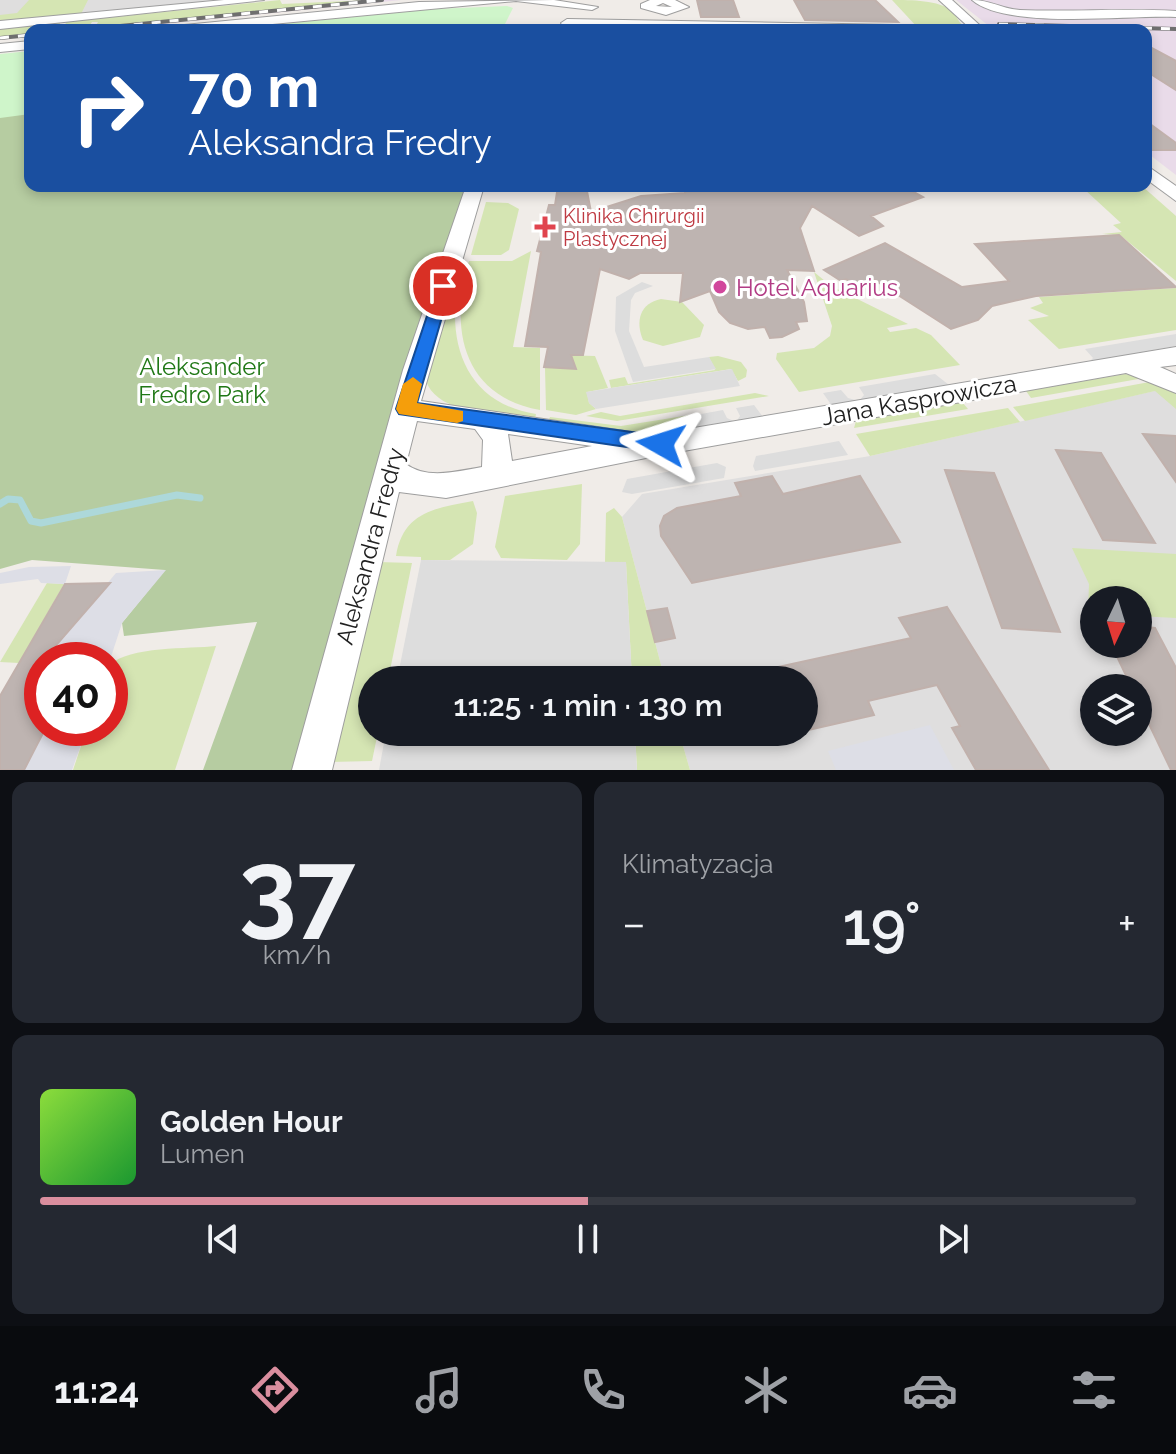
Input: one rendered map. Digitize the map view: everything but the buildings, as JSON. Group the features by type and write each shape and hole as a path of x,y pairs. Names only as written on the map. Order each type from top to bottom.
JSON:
{"street":[{"path":"0,25 257,0"},
{"path":"253,24 445,3 511,0"},
{"path":"520,0 593,4"},
{"path":"663,0 683,5 678,10 654,11 646,7 649,1 663,0"},
{"path":"944,0 972,24"},
{"path":"978,0 1000,12 1083,16 1126,12 1176,14"},
{"path":"565,24 593,4"},
{"path":"678,10 685,19 696,21 830,24"},
{"path":"0,48 24,46"},
{"path":"1152,175 1176,195"},
{"name":"Aleksandra Fredry","path":"312,770 406,409 473,192"},
{"name":"Jana Kasprowicza","path":"391,464 400,477 420,486 446,486 593,460 661,444 1176,356"},
{"path":"1127,364 1176,384"},
{"name":"Jana Kasprowicza","path":"406,409 661,444"},
{"path":"483,420 495,431 500,445 495,477"},
{"path":"568,433 584,444 593,460"}],"shaded area":[{"path":"0,0 243,0 0,23"},
{"path":"369,0 401,0 165,24 124,24"},
{"path":"956,0 1176,0 1176,175 1152,157 1152,24 986,24"},
{"path":"642,282 653,286 635,293 631,300 629,331 644,367 709,357 716,369 633,382 615,331 616,297"},
{"path":"1176,334 1176,346 1090,361 1093,358 1085,349"},
{"path":"732,369 740,386 596,409 589,403 586,392"},
{"path":"935,374 949,385 859,401 864,395 859,387"},
{"path":"1176,386 1176,770 690,770 683,746 818,746 818,666 661,666 622,517 642,494 870,456"},
{"path":"841,390 848,398 859,401 827,406 830,403 823,393"},
{"path":"754,405 763,417 736,422 740,416 736,408"},
{"path":"723,410 727,418 736,422 691,429 694,423 690,416"},
{"path":"839,441 848,455 755,471 753,466 756,456"},
{"path":"717,463 726,467 724,478 632,494 622,492 627,479"},
{"path":"421,560 626,562 631,666 400,666"},
{"path":"71,566 65,584 41,583 38,579 0,584 0,573 29,567"},
{"path":"166,570 122,623 116,642 58,642 116,573"},
{"path":"930,725 954,770 836,770 828,751"},
{"path":"36,746 81,746 72,770 24,770"},
{"path":"383,746 636,746 637,770 379,770"}],"green space":[{"path":"29,0 88,0 81,14 0,22 0,15 17,13"},
{"path":"280,0 282,4 369,0 125,24 66,22"},
{"path":"892,0 940,5 953,11 962,24 914,24"},
{"path":"513,8 505,24 283,24 434,9"},
{"path":"24,26 24,34 0,37 0,28"},
{"path":"24,52 24,115 0,118 0,54"},
{"name":"Aleksander Fredro Park","path":"0,106 24,109 24,192 466,192 296,770 203,770 257,622 124,636 122,623 165,570 32,560 0,569"},
{"path":"1087,192 1149,192 1176,216 1176,281 1120,235 1102,234 1122,232 1113,225 1121,223"},
{"path":"486,202 508,203 519,209 509,250 501,255 471,255"},
{"path":"531,251 513,347 540,348 540,410 514,402 493,390 478,374 462,334 463,286 469,261 512,261"},
{"path":"463,264 455,313 463,359 473,378 489,395 510,407 536,414 535,419 457,407 433,392 426,381 458,267"},
{"path":"814,272 831,286 908,324 887,328 890,332 916,328 931,335 960,365 799,392 776,359 777,353 814,348 830,336 832,326"},
{"path":"1176,288 1176,330 1059,349 1028,320 1049,316 1030,308 1043,303 1039,297"},
{"path":"661,299 682,302 704,325 700,337 663,346 643,340 639,326 641,314 648,304"},
{"path":"558,355 595,356 608,388 587,392 589,403 596,409 576,415 546,410 545,368 556,368"},
{"path":"709,357 741,362 747,370 746,377 738,381 731,369 611,388 609,380 625,377 628,384 715,370"},
{"path":"1125,374 1144,378 1031,398 1026,391"},
{"path":"1155,381 1176,390 1176,409 1155,391 1025,421 1013,407"},
{"path":"755,393 769,396 617,421 586,416 601,412 620,416"},
{"path":"962,402 968,409 854,428 856,421"},
{"path":"1008,408 1020,422 870,456 856,434"},
{"path":"690,415 694,423 691,429 651,435 548,421 550,417 621,426"},
{"path":"582,484 580,544 567,560 501,558 495,547 505,496"},
{"path":"473,501 477,513 473,544 450,560 396,556 400,541 413,521 446,506"},
{"path":"614,508 622,517 661,666 631,666 626,563 605,562 606,513"},
{"path":"1072,548 1176,554 1176,618 1152,617 1152,586 1089,584"},
{"path":"378,562 412,563 391,666 358,666 358,746 375,746 372,761 330,762"},
{"path":"47,583 64,584 31,642 24,642 24,654 19,663 0,662"},
{"path":"216,646 175,770 73,770 81,746 128,746 128,655"},
{"path":"636,746 683,746 690,770 637,770"}],"waterway":[{"path":"0,504 8,499 20,500 31,521 41,523 177,495 200,498"}],"railway":[{"path":"140,24 382,0"},
{"path":"1152,28 1176,29"},
{"path":"0,38 24,36"}],"slow traffic":[{"path":"413,384 406,409 457,416"}],"place":[{"name":"Klinika Chirurgii Plastycznej","path":"545,227"},
{"name":"Hotel Aquarius","path":"720,287"}],"route":[{"path":"443,286 406,409 595,438 661,444"}]}
